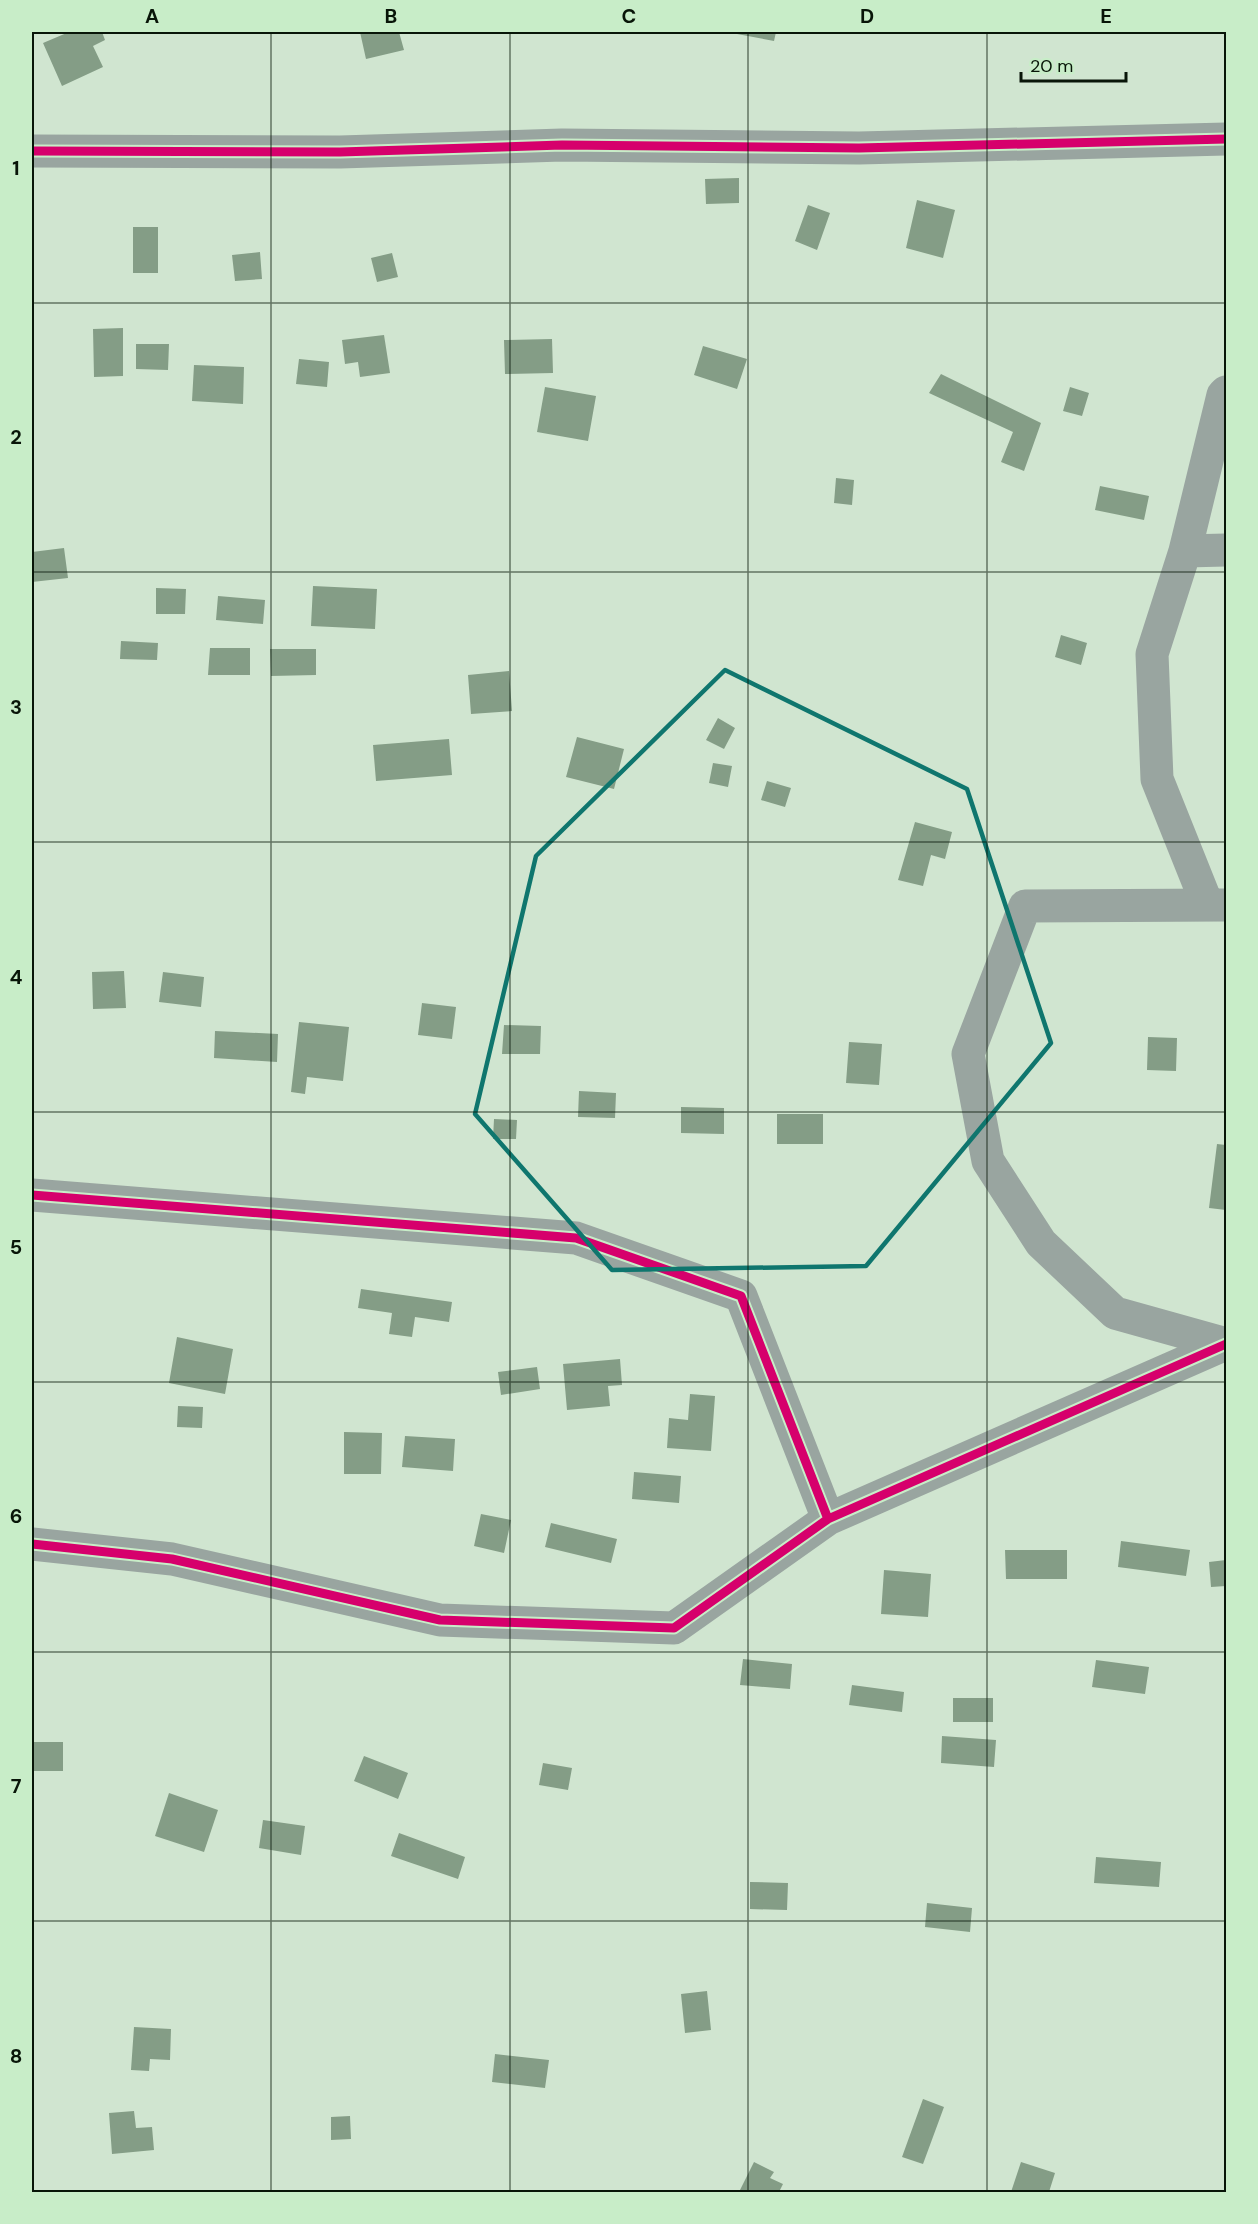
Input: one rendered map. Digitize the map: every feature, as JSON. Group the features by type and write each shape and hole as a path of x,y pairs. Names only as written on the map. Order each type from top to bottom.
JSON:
{"street":[{"path":"32,151 340,152 562,145 859,148 1227,138"},
{"path":"1226,1344 1115,1312 1041,1243 988,1161 968,1054 1024,906 1217,904 1157,779 1152,654 1185,550 1223,395 1227,392"},
{"path":"1185,550 1227,550"},
{"path":"32,1195 576,1238 741,1296 828,1519"},
{"path":"32,1544 172,1559 440,1620 674,1628 828,1519 1226,1344"}],"highlighted area":[{"path":"725,670 967,789 1051,1043 866,1266 612,1270 475,1114 536,856"}],"building":[{"path":"69,32 102,32 105,40 93,46 103,67 62,86 43,43"},
{"path":"360,32 399,32 404,50 366,59"},
{"path":"738,32 776,32 774,41 737,34"},
{"path":"739,178 739,203 706,204 705,179"},
{"path":"917,200 955,210 943,258 906,248"},
{"path":"808,205 830,213 817,250 795,241"},
{"path":"133,227 158,227 158,273 133,273"},
{"path":"260,252 262,279 235,281 232,255"},
{"path":"392,253 398,277 377,282 371,258"},
{"path":"123,328 123,376 94,377 93,329"},
{"path":"384,335 390,373 360,377 358,362 345,364 342,340"},
{"path":"552,339 553,373 505,374 504,340"},
{"path":"136,344 169,344 168,370 136,369"},
{"path":"703,346 747,359 737,389 694,375"},
{"path":"299,359 329,362 327,387 296,384"},
{"path":"194,365 244,367 243,404 192,401"},
{"path":"941,374 1041,423 1024,471 1001,462 1013,432 929,393"},
{"path":"545,387 596,396 588,441 537,432"},
{"path":"1070,387 1089,393 1082,416 1063,411"},
{"path":"836,478 854,480 852,505 834,503"},
{"path":"1100,486 1149,496 1144,520 1095,510"},
{"path":"64,548 68,578 32,582 32,552"},
{"path":"313,586 377,589 375,629 311,626"},
{"path":"156,588 186,589 185,614 156,614"},
{"path":"218,596 265,600 263,624 216,620"},
{"path":"1061,635 1087,643 1081,665 1055,657"},
{"path":"121,641 158,643 157,660 120,659"},
{"path":"210,648 250,648 250,675 208,675"},
{"path":"270,649 316,649 316,675 271,676"},
{"path":"509,671 512,711 471,714 468,675"},
{"path":"718,718 735,728 724,749 706,740"},
{"path":"577,737 624,749 614,789 566,777"},
{"path":"449,739 452,775 376,781 373,745"},
{"path":"713,763 732,766 728,787 709,783"},
{"path":"767,781 791,788 785,807 761,800"},
{"path":"915,822 952,832 945,859 931,855 923,886 898,880"},
{"path":"124,971 126,1008 93,1009 92,972"},
{"path":"163,972 204,977 201,1007 159,1002"},
{"path":"422,1003 456,1007 452,1039 418,1035"},
{"path":"299,1022 349,1027 343,1081 307,1077 305,1094 291,1092"},
{"path":"504,1025 541,1026 540,1054 502,1054"},
{"path":"215,1031 278,1034 277,1062 214,1058"},
{"path":"1148,1037 1177,1038 1176,1071 1147,1070"},
{"path":"849,1042 882,1044 879,1085 846,1083"},
{"path":"579,1091 616,1093 615,1118 578,1117"},
{"path":"681,1107 724,1108 724,1134 681,1133"},
{"path":"777,1114 823,1114 823,1144 777,1144"},
{"path":"494,1119 517,1120 516,1139 493,1139"},
{"path":"1217,1144 1226,1145 1226,1210 1209,1208"},
{"path":"361,1289 452,1302 449,1322 415,1317 412,1337 389,1334 392,1313 358,1308"},
{"path":"177,1337 233,1349 225,1394 169,1383"},
{"path":"620,1359 622,1385 608,1386 610,1406 567,1410 563,1364"},
{"path":"537,1367 540,1389 501,1395 498,1372"},
{"path":"690,1394 715,1396 711,1451 667,1448 669,1418 688,1420"},
{"path":"178,1406 203,1407 202,1428 177,1427"},
{"path":"344,1432 382,1433 381,1474 344,1474"},
{"path":"405,1436 455,1439 453,1471 402,1467"},
{"path":"634,1472 681,1476 679,1503 632,1499"},
{"path":"481,1514 511,1520 504,1553 474,1546"},
{"path":"551,1523 617,1539 611,1563 545,1547"},
{"path":"1121,1541 1190,1550 1186,1576 1118,1567"},
{"path":"1005,1550 1067,1550 1067,1579 1006,1579"},
{"path":"1226,1560 1226,1586 1211,1587 1209,1562"},
{"path":"884,1570 931,1574 928,1617 881,1614"},
{"path":"743,1659 792,1664 790,1689 740,1685"},
{"path":"1096,1660 1149,1667 1145,1694 1092,1687"},
{"path":"852,1685 904,1692 902,1712 849,1705"},
{"path":"953,1698 993,1698 993,1722 953,1722"},
{"path":"942,1736 996,1740 994,1767 941,1763"},
{"path":"32,1742 63,1742 63,1771 32,1771"},
{"path":"364,1756 408,1773 398,1799 354,1781"},
{"path":"543,1763 572,1768 568,1790 539,1785"},
{"path":"169,1793 218,1810 204,1852 155,1836"},
{"path":"263,1820 305,1826 301,1855 259,1848"},
{"path":"399,1833 465,1857 458,1879 391,1856"},
{"path":"1096,1857 1161,1862 1159,1887 1094,1883"},
{"path":"750,1882 788,1883 787,1910 750,1909"},
{"path":"927,1903 972,1908 970,1932 925,1927"},
{"path":"707,1991 711,2030 685,2033 681,1994"},
{"path":"134,2027 171,2029 170,2060 150,2059 149,2071 131,2070"},
{"path":"495,2054 549,2060 545,2088 492,2082"},
{"path":"923,2099 944,2107 923,2164 902,2157"},
{"path":"134,2111 136,2128 152,2127 154,2150 112,2154 109,2113"},
{"path":"350,2116 351,2139 331,2140 331,2117"},
{"path":"754,2162 774,2172 770,2178 783,2184 779,2192 739,2192"},
{"path":"1021,2162 1055,2173 1049,2192 1011,2192"}],"cycle path":[{"path":"32,151 340,152 562,145 859,148 1226,139"},
{"path":"32,1195 576,1238 741,1296 828,1519"},
{"path":"32,1544 172,1559 440,1620 674,1628 828,1519 1226,1344"}]}
